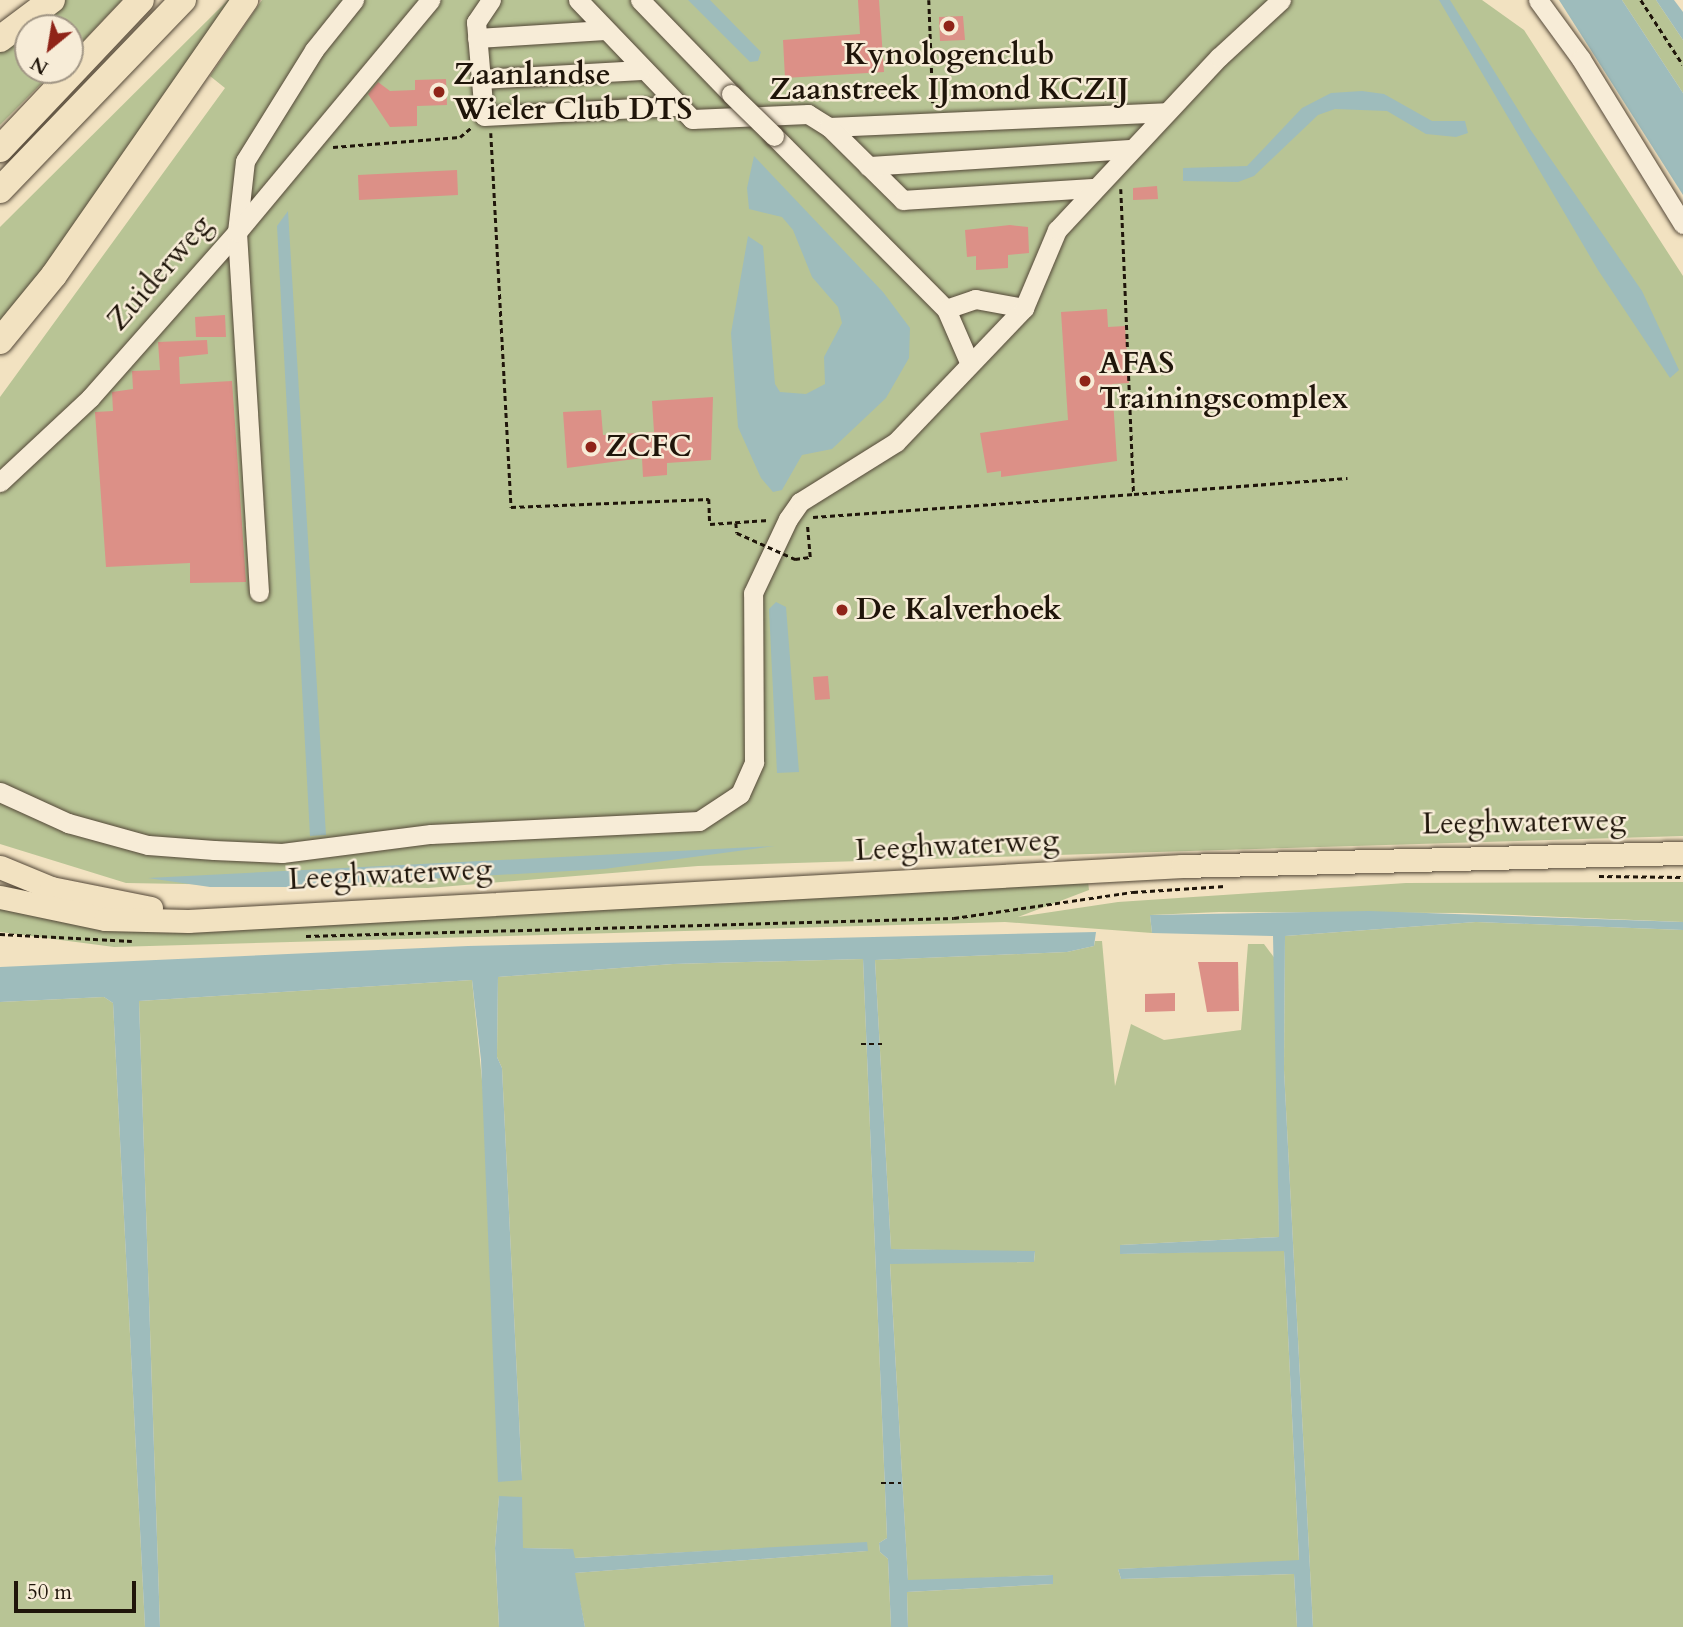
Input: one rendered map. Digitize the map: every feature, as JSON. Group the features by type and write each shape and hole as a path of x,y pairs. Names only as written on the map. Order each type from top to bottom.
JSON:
{"highway":[{"path":"0,38 52,0"},
{"path":"0,149 141,0"},
{"path":"0,190 183,0"},
{"path":"0,341 54,275 245,0"}],"main road":[{"name":"Leeghwaterweg","path":"0,897 119,920 1182,866 1683,853"},
{"name":"Leeghwaterweg","path":"0,867 92,898 234,916"}],"street":[{"name":"Zuiderweg","path":"0,482 90,398 237,232 245,161 314,50 354,0"},
{"path":"259,592 237,232 430,0"},
{"path":"492,0 476,22 484,116 675,106"},
{"path":"578,0 675,106 692,119 808,114 829,127 903,200 1095,188"},
{"path":"640,0 947,309 969,362"},
{"path":"0,792 68,823 148,845 282,853 431,834 699,821 740,794 757,745 753,593 797,518 800,502 896,442 969,362 1024,308 1057,230 1166,112 1281,0"},
{"path":"1537,3 1683,224"},
{"path":"477,38 604,30"},
{"path":"481,79 641,70"},
{"path":"829,127 1166,112"},
{"path":"868,166 1126,155"},
{"path":"947,309 975,299 1024,308"}],"path":[{"path":"929,0 934,121"},
{"path":"1640,0 1683,65"},
{"path":"325,147 460,138 484,116 492,135 511,507 709,499 710,524 1347,478"},
{"path":"1126,155 1134,494"},
{"path":"736,522 737,533 795,559 810,557 797,518"},
{"path":"1585,876 1683,877"},
{"path":"296,936 954,918 1133,892 1230,886"},
{"path":"0,934 145,940"},
{"path":"861,1044 882,1044"},
{"path":"881,1483 901,1483"}],"green space":[{"path":"66,0 122,0 84,40 84,14 48,14"},
{"path":"228,0 236,0 0,330 0,227"},
{"name":"De Kalverhoek","path":"262,0 1482,0 1524,30 1683,276 1683,836 698,866 428,888 126,883 0,844 0,397 225,88 210,76"},
{"path":"1622,0 1656,0 1683,40 1683,93"},
{"path":"14,40 14,84 41,84 0,125 0,50"},
{"path":"1088,881 1089,890 1018,917 1118,902 1406,883 1683,882 1683,922 1464,913 1219,912 1150,915 1152,933 1005,922 114,947 0,932 0,903 44,915"},
{"path":"1476,922 1683,930 1683,1627 1313,1627 1284,1070 1285,936"},
{"path":"1095,941 1102,941 1115,1086 1131,1024 1164,1040 1241,1030 1248,944 1264,944 1276,960 1279,1237 1120,1245 1120,1254 1284,1250 1299,1561 1118,1569 1121,1579 1294,1574 1297,1627 908,1627 907,1592 1053,1584 1053,1575 908,1581 890,1263 1034,1262 1035,1252 891,1249 875,960 1067,952 1094,946"},
{"path":"863,959 887,1538 879,1543 880,1552 888,1559 891,1627 585,1627 574,1573 867,1551 867,1543 574,1558 572,1549 522,1548 522,1497 499,1497 495,1548 499,1627 160,1627 139,1001 472,980 522,1480 502,1068 497,1057 498,977 673,964"},
{"path":"104,997 113,1003 145,1627 0,1627 0,1002"}],"water":[{"path":"688,0 710,0 761,52 758,61 750,62"},
{"path":"1439,0 1450,0 1530,129 1642,291 1679,370 1670,378 1598,270"},
{"path":"1559,0 1622,0 1683,93 1683,195"},
{"path":"1656,0 1674,0 1683,12 1683,40"},
{"path":"1362,91 1384,94 1432,121 1465,121 1468,133 1456,137 1426,134 1387,111 1335,109 1318,115 1254,176 1238,182 1183,181 1183,168 1247,166 1302,108 1331,93"},
{"path":"754,156 883,292 910,328 909,358 886,398 832,449 802,455 782,490 773,492 761,478 738,427 731,333 748,236 763,246 775,384 780,392 806,394 825,384 824,357 842,323 838,307 812,277 793,230 782,217 749,209 747,188"},
{"path":"288,211 326,835 310,836 277,226"},
{"path":"776,602 786,607 799,772 777,773 769,609"},
{"path":"775,846 604,869 288,887 210,887 148,878"},
{"path":"1369,911 1683,922 1683,930 1476,922 1285,936 1284,1070 1313,1627 1297,1627 1294,1574 1121,1579 1118,1569 1299,1560 1284,1251 1120,1254 1120,1245 1279,1237 1273,936 1152,933 1150,915"},
{"path":"1096,932 1094,946 1067,952 875,960 891,1249 1035,1251 1034,1262 890,1264 908,1580 1053,1575 1053,1584 907,1592 908,1627 891,1627 888,1559 880,1552 879,1543 887,1538 863,959 673,964 498,977 497,1057 502,1068 522,1480 498,1482 481,1060 472,980 139,1001 160,1627 145,1627 113,1003 104,997 0,1002 0,967 468,946"},
{"path":"499,1496 522,1497 523,1548 573,1549 575,1558 867,1542 868,1551 575,1573 585,1627 499,1627 495,1548"}],"building":[{"path":"858,0 879,0 884,72 785,78 783,40 860,34"},
{"path":"963,16 965,40 940,41 939,17"},
{"path":"446,79 447,105 417,106 417,126 390,127 368,94 378,82 390,91 415,90 415,80"},
{"path":"457,170 458,195 359,200 358,175"},
{"path":"1157,186 1158,199 1133,200 1133,188"},
{"path":"1010,225 1028,227 1029,253 1008,255 1008,268 976,270 976,256 967,257 965,230"},
{"path":"1107,309 1108,327 1125,326 1129,383 1112,384 1117,461 1001,477 1001,471 987,473 980,433 1068,420 1061,312"},
{"path":"225,315 226,337 196,337 195,317"},
{"path":"207,340 208,354 179,357 180,384 232,381 246,582 190,583 190,563 106,567 95,412 113,411 112,392 133,389 132,371 160,370 158,342"},
{"path":"713,397 711,460 667,463 667,475 643,477 642,458 567,468 563,412 601,410 603,435 654,432 652,401"},
{"path":"828,676 830,699 815,700 813,677"},
{"path":"1198,962 1238,962 1239,1011 1207,1012"},
{"path":"1175,993 1175,1011 1145,1012 1145,994"}],"place":[{"name":"Kynologenclub Zaanstreek IJmond KCZIJ","path":"949,26"},
{"name":"Zaanlandse Wieler Club DTS","path":"439,92"},
{"name":"AFAS Trainingscomplex","path":"1085,381"},
{"name":"ZCFC","path":"591,447"},
{"name":"De Kalverhoek","path":"842,610"}]}
